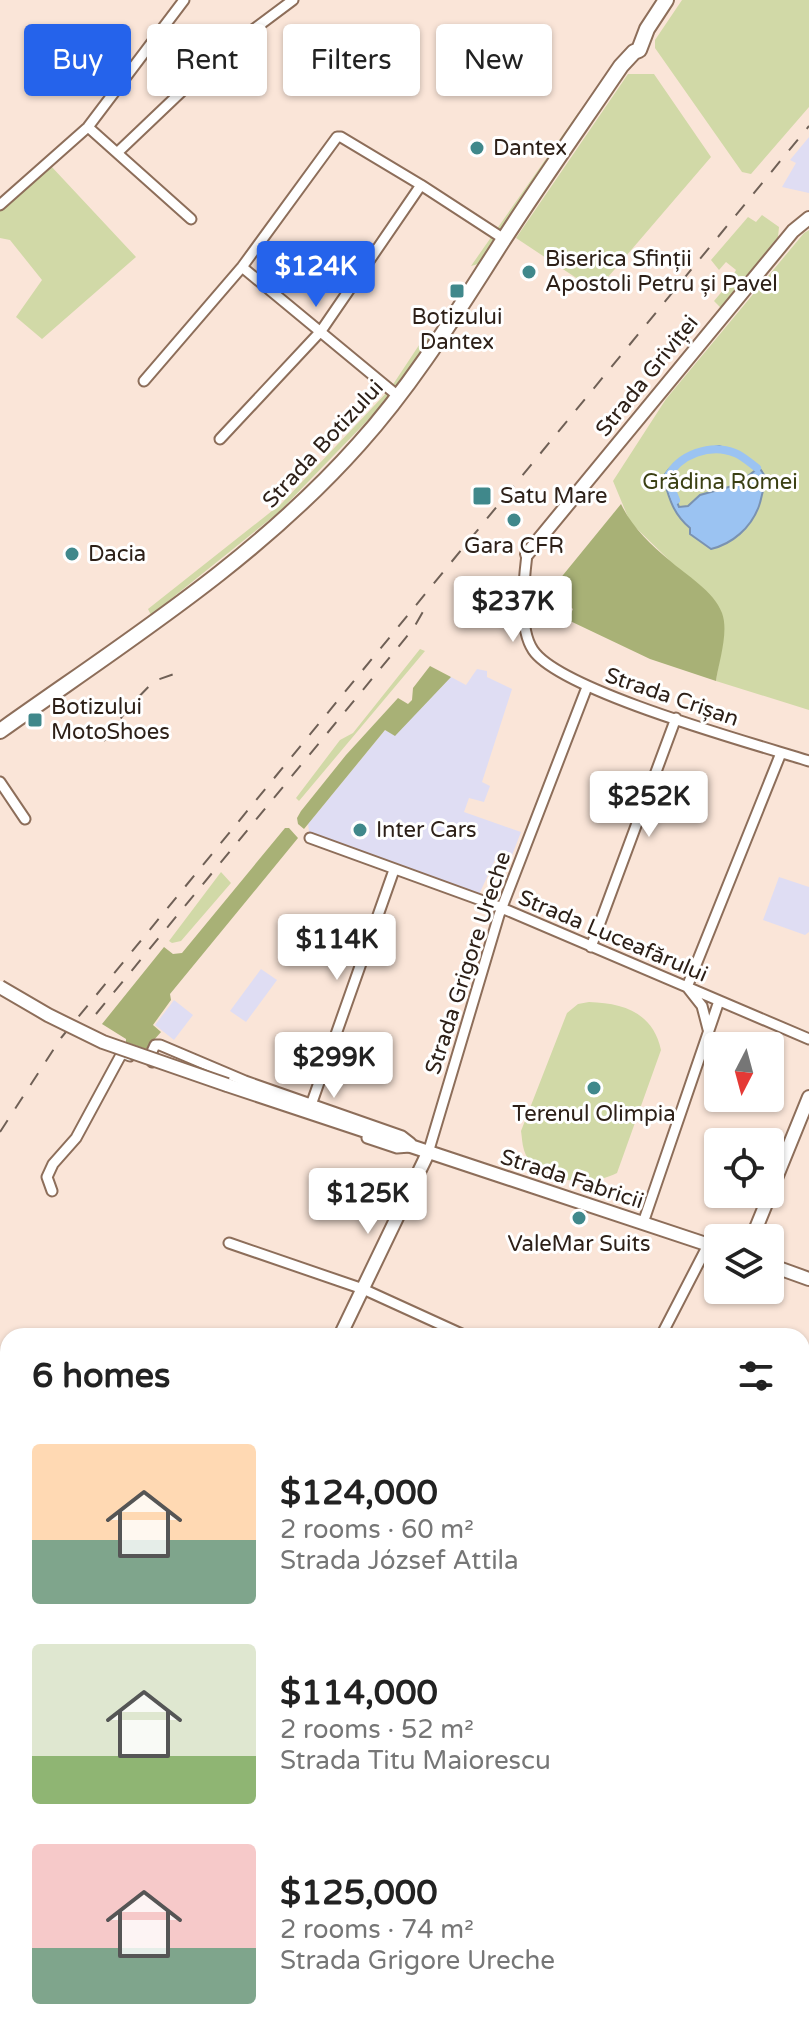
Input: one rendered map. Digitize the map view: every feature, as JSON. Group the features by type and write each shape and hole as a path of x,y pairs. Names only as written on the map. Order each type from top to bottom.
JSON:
{"main road":[{"name":"Strada Botizului","path":"0,731 238,561 311,494 358,445 451,323 504,239 647,29 661,2"}],"street":[{"path":"0,205 88,127 184,0"},
{"path":"118,152 222,53 293,0"},
{"path":"88,127 191,219"},
{"path":"144,381 242,267 337,137 421,185 504,239"},
{"path":"220,439 321,331 421,185"},
{"name":"Strada Griviței","path":"527,554 804,221"},
{"path":"242,267 398,396"},
{"name":"Strada Crișan","path":"527,554 526,633 531,648 549,665 587,687 809,761"},
{"name":"Strada Grigore Ureche","path":"344,1328 428,1153 502,908 587,687"},
{"path":"591,947 676,718"},
{"path":"708,1029 702,1006 687,987 781,753"},
{"path":"0,782 25,819"},
{"name":"Strada Luceafărului","path":"310,838 502,908 809,1039"},
{"path":"311,1105 394,870"},
{"name":"Strada Fabricii","path":"0,987 103,1042 704,1244"},
{"path":"643,1223 719,1001"},
{"name":"Strada Fabricii","path":"155,1045 160,1045 311,1105 402,1136 414,1146 397,1148 154,1065 150,1056 155,1045"},
{"path":"52,1191 47,1177 53,1164 76,1138 122,1053 154,1065"},
{"path":"784,1159 809,1097"},
{"path":"229,1243 363,1289 448,1328"},
{"path":"666,1328 704,1262"},
{"path":"784,1270 809,1279"}],"shaded area":[{"path":"809,137 809,193 782,187 796,163 790,160"},
{"path":"477,669 487,671 487,677 512,689 482,782 490,786 484,802 469,798 464,812 521,832 511,858 498,853 477,899 310,838 308,824 385,730 395,735 451,677 466,685"},
{"path":"779,877 809,887 809,932 805,935 763,920"},
{"path":"261,969 277,980 246,1022 230,1011"},
{"path":"174,1000 193,1015 174,1040 155,1025"}],"green space":[{"path":"682,0 809,0 809,107 751,174 742,172 655,48 655,40"},
{"path":"628,74 654,74 711,157 596,291 516,238"},
{"path":"578,113 583,116 478,264 471,266"},
{"path":"50,165 136,257 42,339 16,317 42,280 10,240 0,238 0,207"},
{"path":"762,215 779,227 778,237 721,308 714,301 736,270 726,262 719,270 711,260 748,217 756,222"},
{"name":"Grădina Romei","path":"809,230 809,710 716,681 724,629 667,558 630,522 613,481 666,399"},
{"path":"429,330 434,334 394,393 279,512 151,615 148,609 282,503 390,389"},
{"path":"621,504 648,541 718,605 724,629 716,681 650,659 568,620 573,609 550,591"},
{"path":"420,649 425,651 299,801 296,798 340,740 353,733"},
{"path":"430,666 451,677 395,736 385,730 304,829 297,818 301,811 398,698 408,704 412,700 413,688"},
{"path":"285,828 289,828 298,838 170,994 171,1000 153,1025 161,1032 146,1049 126,1042 102,1024 164,947 173,954 182,953"},
{"path":"221,872 231,883 181,941 169,941"},
{"path":"589,1002 635,1012 651,1027 661,1050 617,1173 593,1180 564,1180 539,1170 530,1161 524,1150 521,1131 567,1013 578,1004"}],"water":[{"path":"719,446 733,451 747,459 759,468 767,481 756,514 746,528 733,539 711,549 690,534 690,528 672,505 663,477 681,459 694,452","holes":["718,448 738,454 757,469 736,485 700,495 688,506 679,507 667,478 676,465 695,454"]}],"waterway":[{"path":"676,500 667,478 679,463 696,453 726,450 757,468"}],"railway":[{"path":"0,1132 61,1038 809,126"},
{"path":"96,1014 413,629 428,603"},
{"path":"104,741 130,706 154,681 183,671"}],"place":[{"name":"Dantex","path":"477,148"},
{"name":"Biserica Sfinții Apostoli Petru și Pavel","path":"529,272"},
{"name":"Botizului Dantex","path":"457,291"},
{"name":"Satu Mare","path":"482,496"},
{"name":"Gara CFR","path":"514,520"},
{"name":"Dacia","path":"72,554"},
{"name":"Botizului MotoShoes","path":"35,720"},
{"name":"Inter Cars","path":"360,830"},
{"name":"Terenul Olimpia","path":"594,1088"},
{"name":"ValeMar Suits","path":"579,1218"}]}
